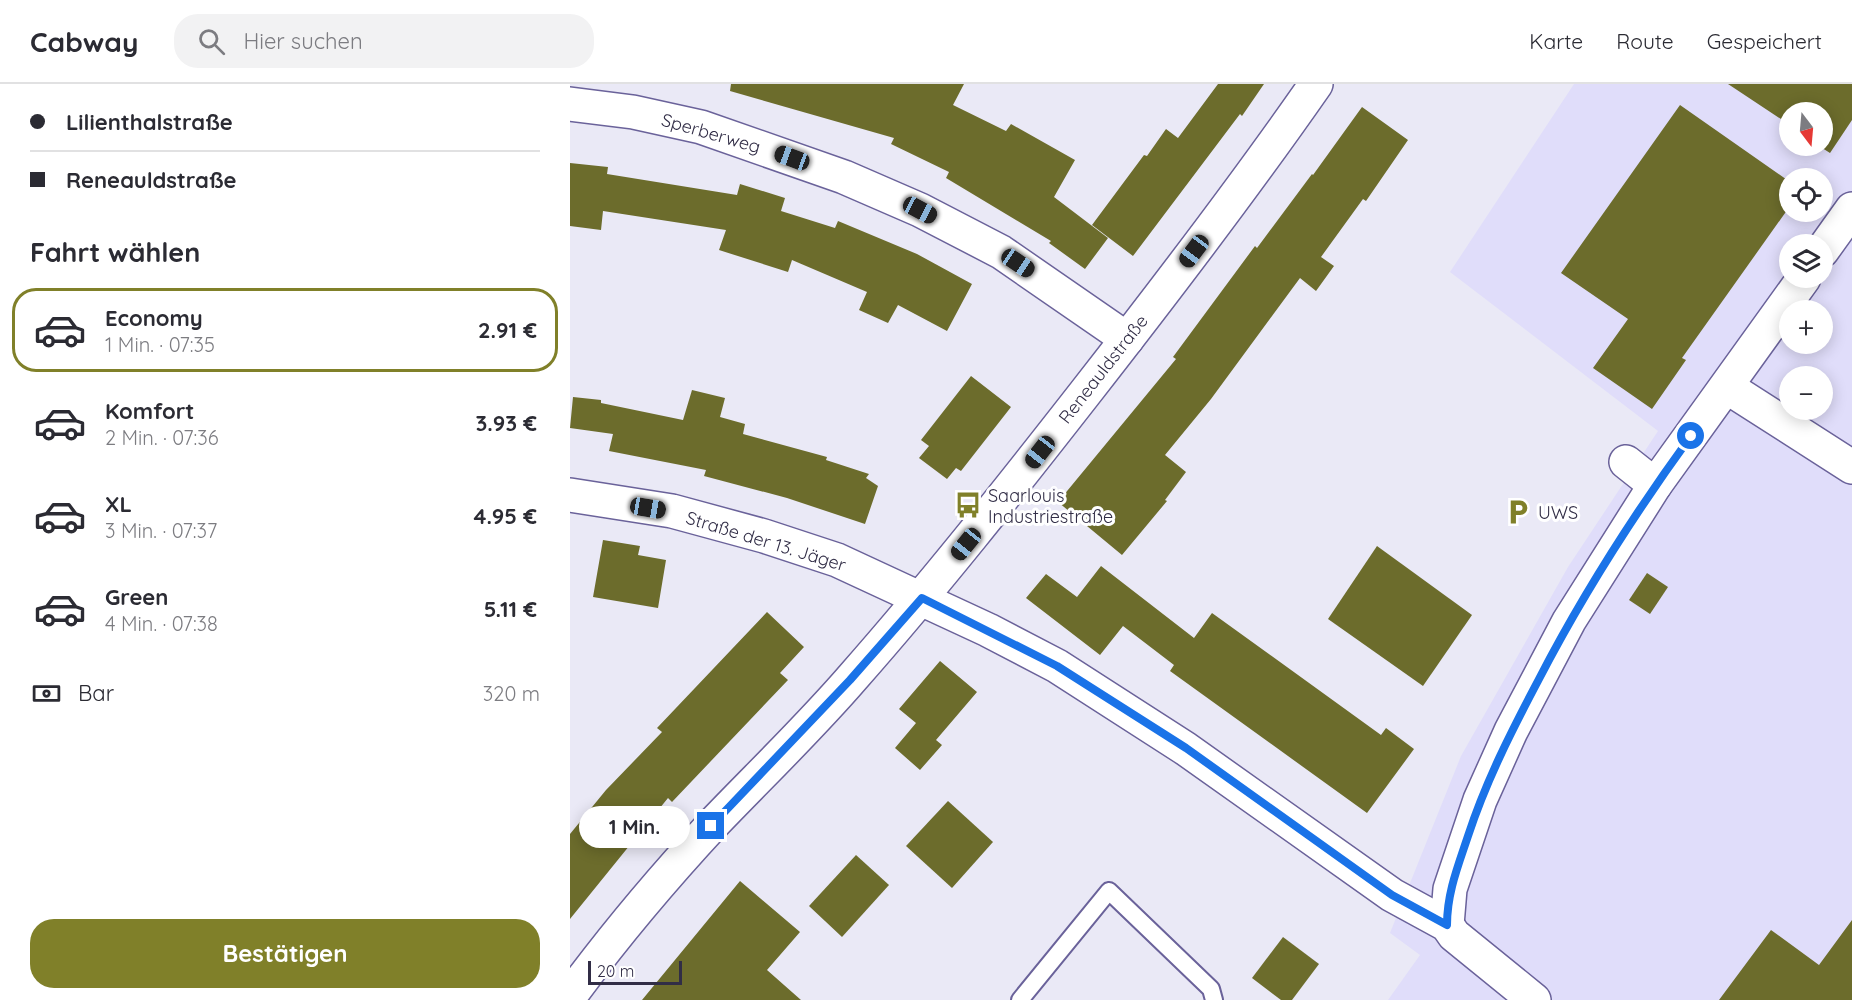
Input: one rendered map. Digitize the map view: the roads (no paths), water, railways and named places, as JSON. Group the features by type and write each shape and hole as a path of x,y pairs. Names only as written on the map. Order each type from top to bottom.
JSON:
{"street":[{"name":"Reneauldstraße","path":"570,996 646,899 711,826 850,680 922,598 1127,339 1274,145 1316,84"},
{"name":"Sperberweg","path":"570,104 633,112 701,127 844,177 920,210 1001,252 1127,339"},
{"path":"1833,236 1852,209"},
{"path":"1447,925 1450,889 1480,800 1511,731 1569,621 1655,485 1797,288"},
{"path":"1727,387 1852,467"},
{"path":"1626,462 1655,485"},
{"name":"Straße der 13. Jäger","path":"570,495 672,512 764,536 837,560 922,598 1057,666 1186,748 1392,895 1447,925 1454,934 1534,1000"}],"lane":[{"path":"1020,1000 1109,891 1211,989 1214,1000"}],"place":[{"name":"Saarlouis Industriestraße","path":"968,505"},
{"name":"UWS","path":"1518,512"}]}
